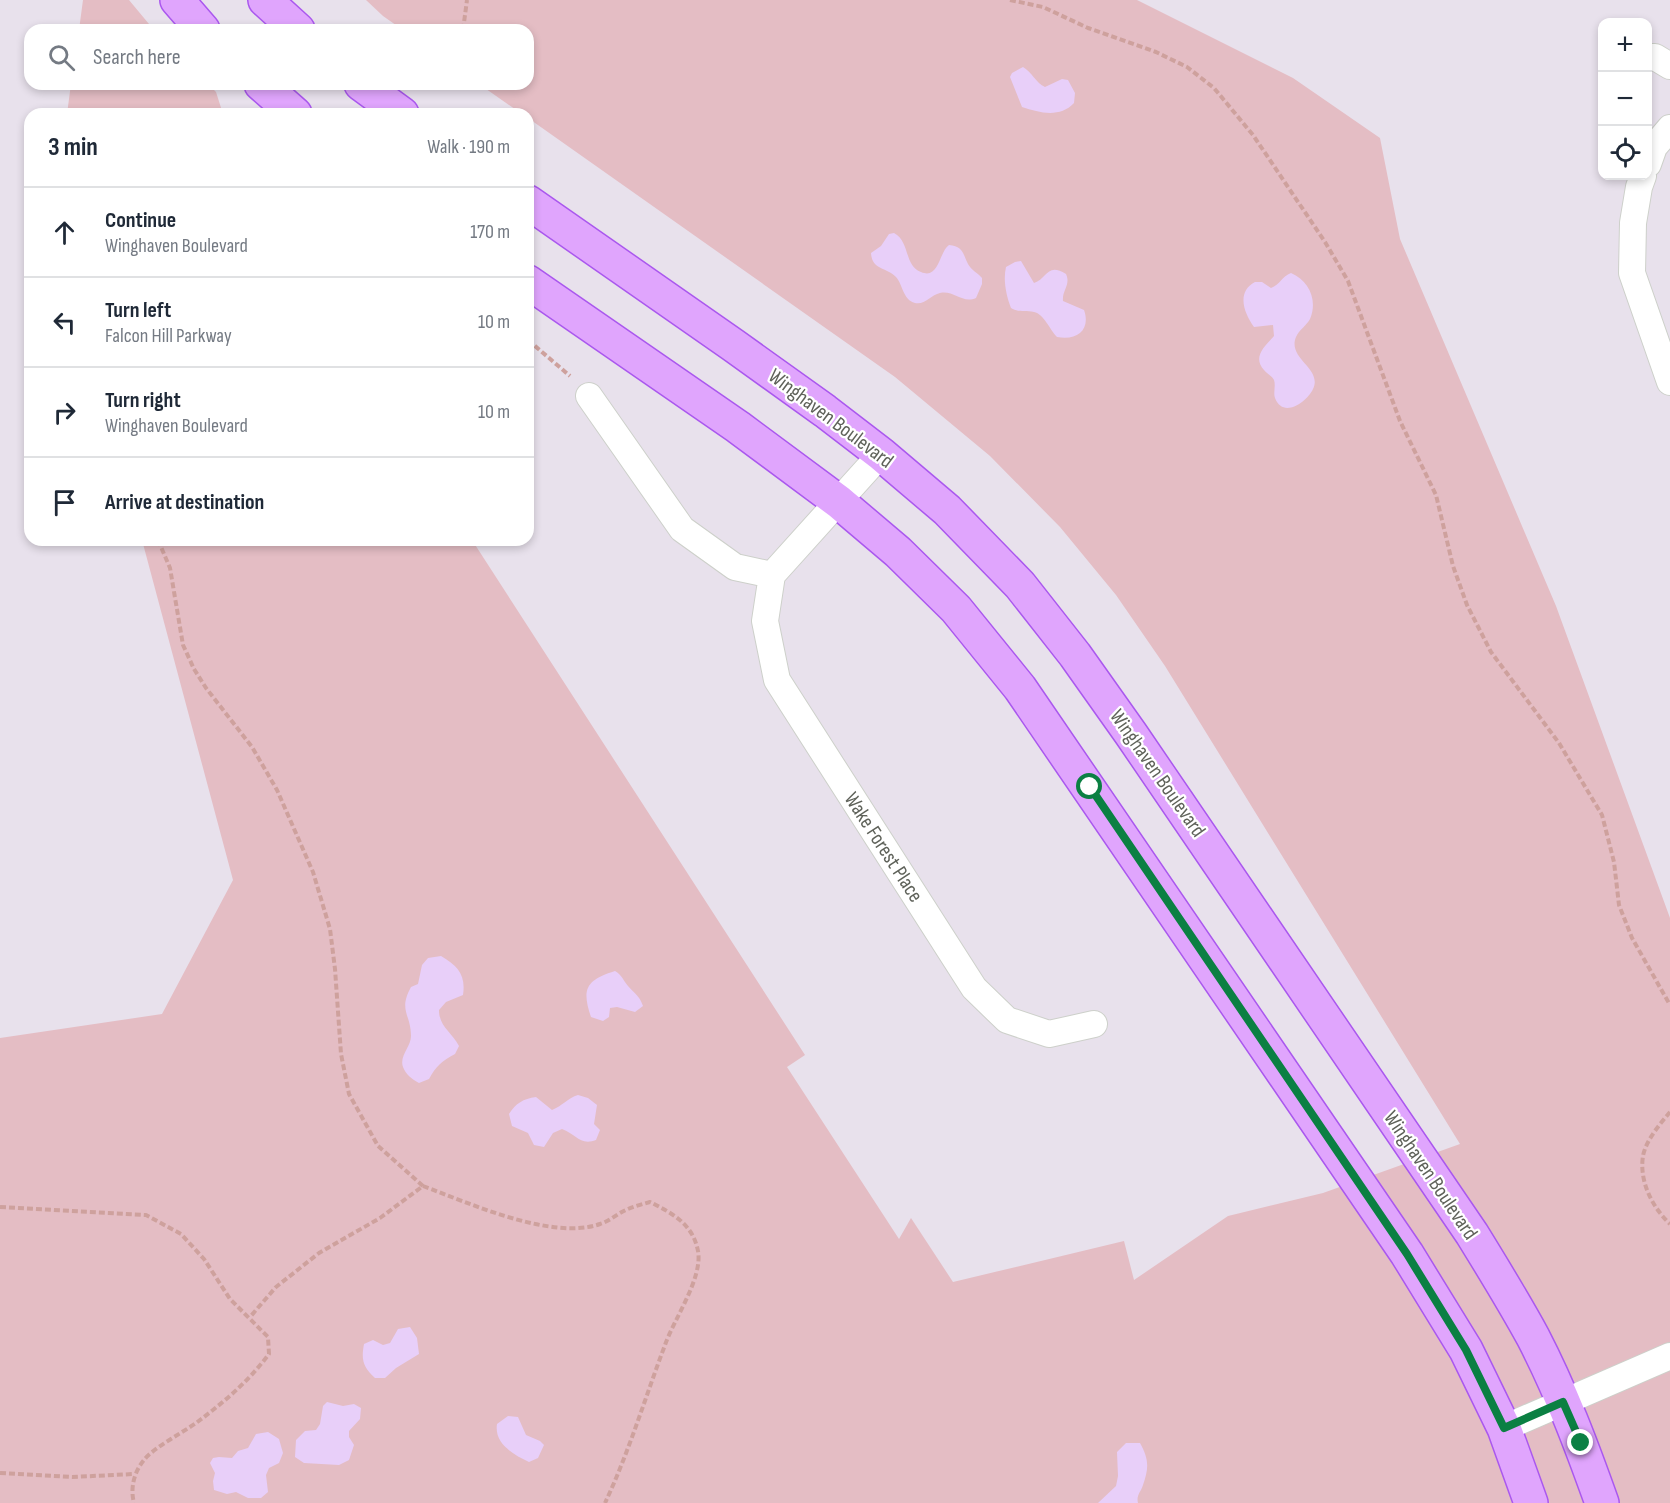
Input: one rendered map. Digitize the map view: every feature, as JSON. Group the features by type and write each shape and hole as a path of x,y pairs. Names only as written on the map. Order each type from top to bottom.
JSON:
{"main road":[{"path":"177,0 198,24"},
{"path":"265,0 291,24"},
{"path":"268,90 288,108"},
{"path":"369,90 394,108"},
{"name":"Winghaven Boulevard","path":"534,206 733,345 881,454 947,510 1020,585 1075,655 1196,828 1472,1234 1534,1339 1581,1443 1602,1503"},
{"path":"534,286 738,427 839,502 898,552 956,609 1020,688 1407,1254 1466,1350 1504,1428 1531,1503"}],"street":[{"path":"1652,57 1670,66"},
{"path":"1652,151 1670,128"},
{"path":"1641,180 1633,223 1632,273 1670,382"},
{"path":"589,396 682,529 735,567 772,575 881,454"},
{"name":"Wake Forest Place","path":"772,575 765,621 777,680 974,988 1007,1020 1049,1034 1094,1024"},
{"path":"1504,1428 1670,1356"}],"path":[{"path":"464,24 467,0"},
{"path":"1010,0 1043,7 1088,28 1156,52 1187,67 1214,88 1253,135 1325,242 1348,281 1400,421 1436,495 1454,566 1467,605 1491,652 1559,743 1602,815 1614,862 1619,905 1632,938 1670,1005"},
{"path":"534,345 571,376 589,396"},
{"path":"161,546 170,568 183,645 194,669 252,747 277,790 313,872 330,929 341,1054 349,1094 378,1146 423,1186 495,1213 545,1226 576,1229 600,1224 628,1208 650,1202 675,1215 692,1231 699,1253 696,1276 666,1342 622,1467 605,1503"},
{"path":"1670,1112 1643,1155 1643,1184 1660,1215 1670,1224"},
{"path":"250,1317 276,1287 319,1254 380,1218 423,1186"},
{"path":"0,1206 146,1215 181,1234 204,1259 230,1299 268,1337 269,1354 251,1378 198,1422 145,1458 134,1474 135,1503"},
{"path":"0,1473 72,1477 134,1474"}],"shaded area":[{"path":"83,0 129,0 149,24 80,24"},
{"path":"366,0 1137,0 1293,78 1380,138 1400,239 1556,606 1670,918 1670,1503 0,1503 0,1038 162,1014 233,880 144,546 476,546 805,1055 787,1067 899,1239 911,1218 953,1282 1124,1241 1134,1280 1228,1216 1323,1193 1460,1144 1165,666 1116,595 1060,527 990,456 895,377 534,122 534,108 513,108 488,90 534,90 534,24 394,24"},
{"path":"70,90 214,90 221,108 68,108"}],"sand":[{"path":"1023,67 1045,87 1062,79 1068,80 1075,93 1074,103 1062,111 1050,113 1022,107 1010,77 1012,73"},
{"path":"894,233 903,242 912,264 921,272 932,272 949,245 960,249 969,266 982,278 976,298 966,299 950,293 940,293 922,303 915,303 908,299 896,277 874,263 872,259 871,253 881,246 889,234"},
{"path":"1021,261 1034,283 1051,271 1066,274 1068,281 1063,301 1084,310 1086,323 1081,332 1071,337 1057,337 1038,313 1011,308 1006,288 1006,267"},
{"path":"1291,273 1303,281 1312,298 1310,319 1297,334 1295,345 1296,351 1310,369 1315,382 1306,399 1289,408 1279,404 1274,396 1274,380 1259,361 1261,352 1274,336 1273,325 1254,327 1245,309 1244,297 1245,291 1255,282 1262,282 1271,288"},
{"path":"441,956 456,967 463,982 463,995 446,1002 439,1010 443,1025 459,1046 455,1054 440,1064 429,1079 419,1083 408,1075 402,1063 411,1036 405,1007 407,995 411,987 418,984 422,965 428,958"},
{"path":"615,971 643,1006 635,1012 617,1007 610,1008 609,1017 603,1021 591,1017 587,999 589,986 598,978"},
{"path":"578,1095 588,1098 597,1105 594,1124 600,1130 596,1140 586,1142 562,1129 553,1133 544,1147 534,1145 528,1133 512,1126 509,1114 517,1104 524,1100 536,1097 552,1110"},
{"path":"410,1327 417,1338 419,1354 396,1368 385,1378 375,1378 364,1363 364,1344 373,1340 383,1345 390,1343 398,1329"},
{"path":"327,1402 343,1406 354,1404 361,1408 360,1419 349,1431 349,1437 354,1445 349,1460 339,1465 304,1463 295,1457 296,1440 305,1431 316,1430 320,1424 323,1406"},
{"path":"508,1416 518,1417 526,1435 544,1445 538,1458 529,1462 511,1452 502,1443 498,1437 497,1424"},
{"path":"268,1432 279,1439 283,1453 279,1463 269,1468 266,1475 268,1492 261,1498 248,1498 236,1492 227,1494 214,1490 215,1473 210,1463 213,1458 232,1458 238,1451 248,1448 256,1434"},
{"path":"1126,1443 1140,1443 1147,1464 1138,1503 1098,1503 1116,1486 1117,1452"}],"route":[{"path":"1090,787 1407,1254 1466,1350 1504,1428 1563,1402 1581,1443"}]}
